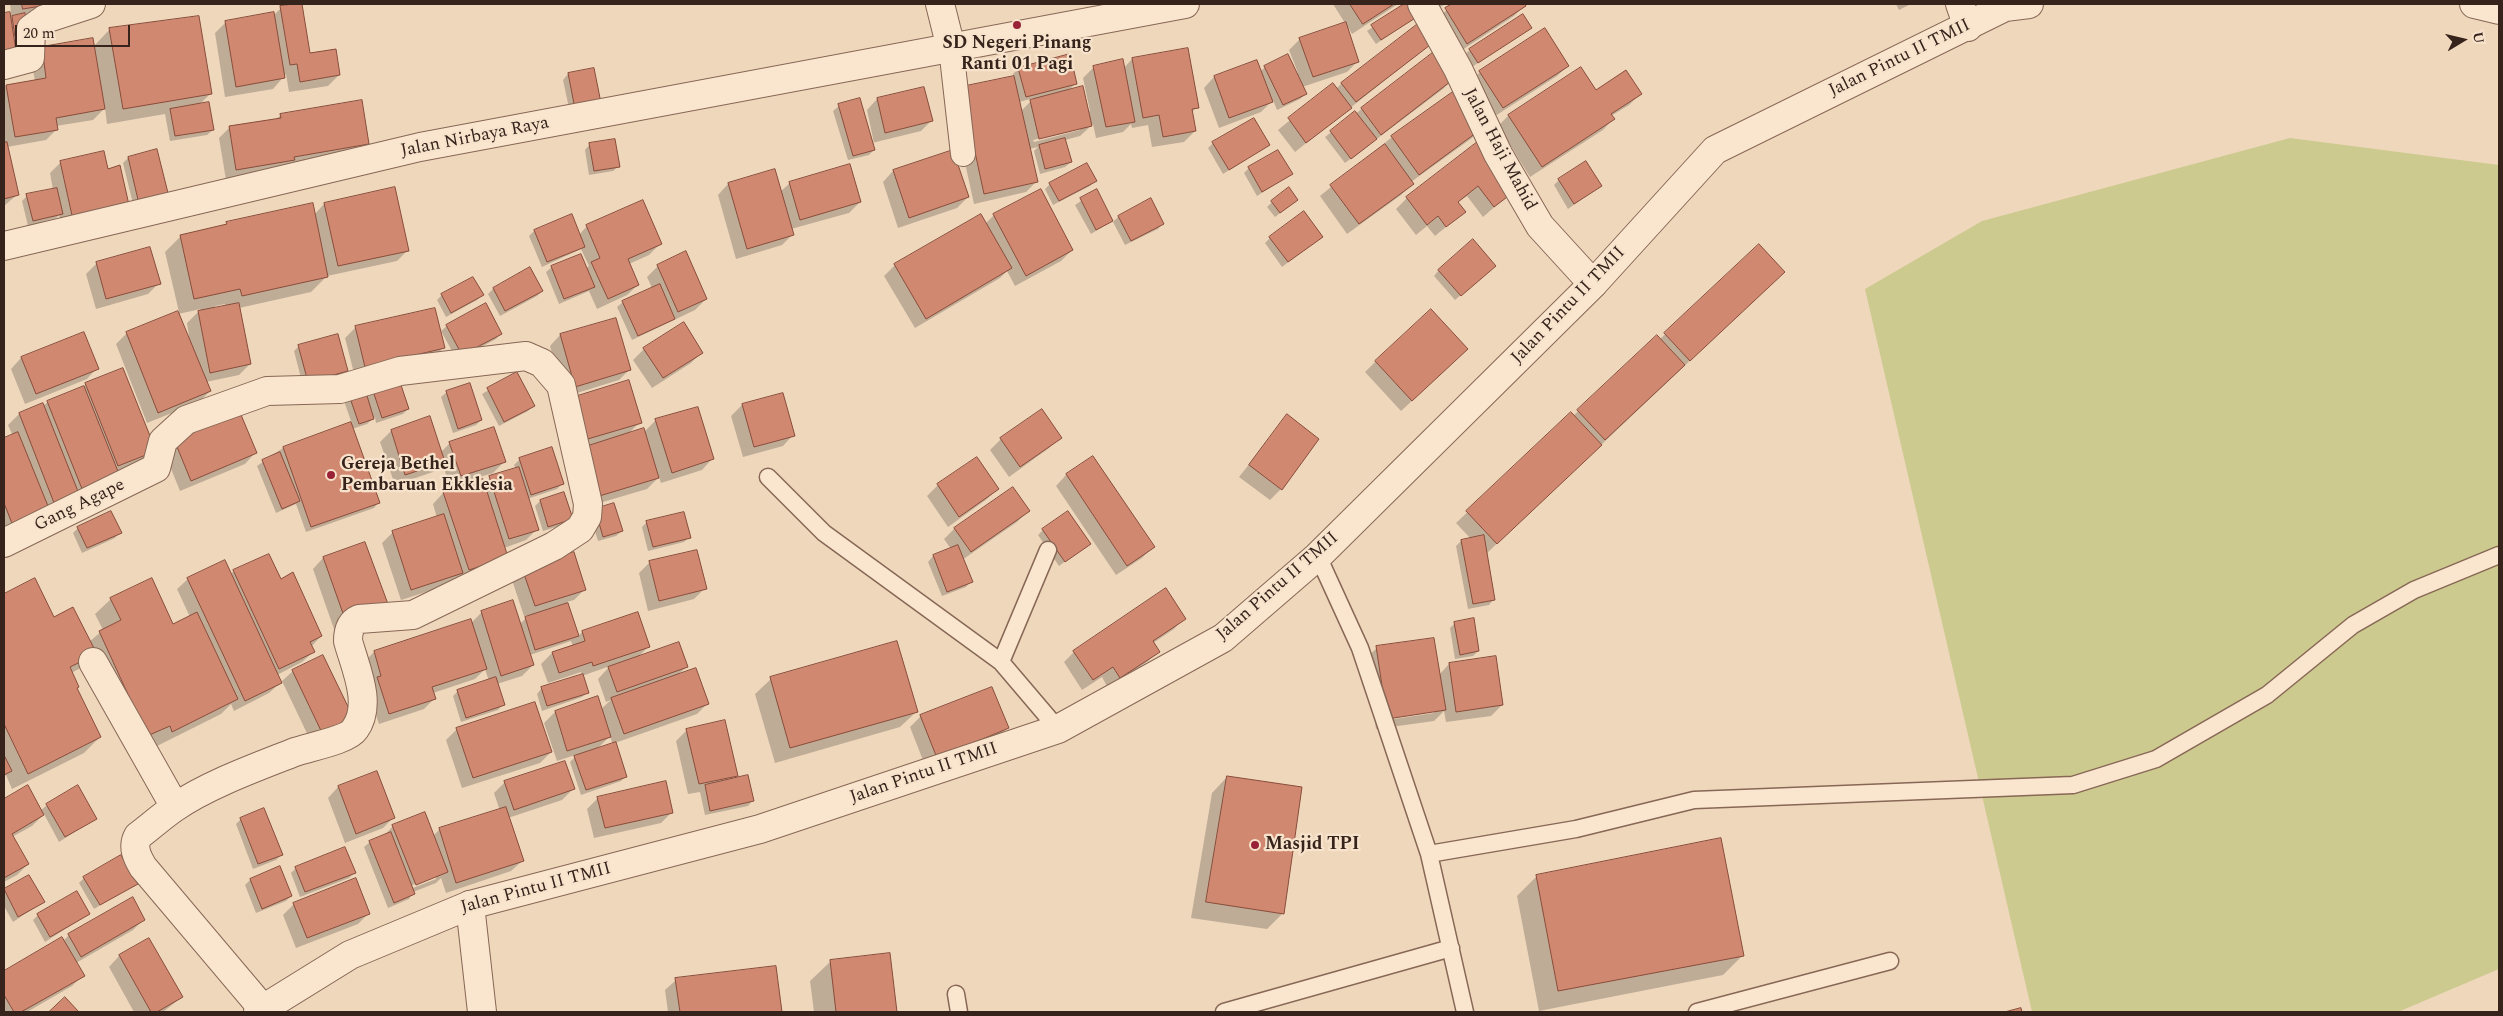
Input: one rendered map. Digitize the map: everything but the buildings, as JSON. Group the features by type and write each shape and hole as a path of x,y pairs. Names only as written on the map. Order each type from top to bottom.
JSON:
{"street":[{"path":"4,65 30,58 31,28 45,18 90,4"},
{"path":"940,4 951,48 963,154"},
{"name":"Jalan Nirbaya Raya","path":"4,246 420,147 1185,4"},
{"name":"Jalan Haji Mahid","path":"1422,4 1458,68 1498,154 1540,226 1593,284"},
{"path":"2474,4 2499,10"},
{"name":"Jalan Pintu II TMII","path":"260,1011 350,955 470,905 760,829 1058,729 1223,638 1318,556 1593,284 1715,150 1964,15 2013,5"},
{"name":"Gang Agape","path":"4,544 156,468 163,441 186,420 267,392 340,390 400,371 526,356 542,363 561,385 588,504 587,517 580,529 554,546 413,615 359,618 354,621 348,632 348,641 363,700 363,711 355,730 344,736 310,746 242,772 175,807"},
{"path":"93,662 175,807 138,836 135,842 138,858 260,1011"},
{"path":"470,905 482,1012"}],"lane":[{"path":"768,477 824,533 1001,662 1058,729"},
{"path":"1001,662 1048,550"},
{"path":"1429,854 1576,829 1694,800 2073,785 2156,759 2267,695 2352,625 2414,590 2499,555"},
{"path":"1318,556 1360,648 1429,854 1465,1012"},
{"path":"1224,1012 1451,948"},
{"path":"1697,1012 1890,961"},
{"path":"956,994 959,1012"}],"shaded area":[{"path":"2290,138 2499,165 2499,969 2398,1012 2032,1012 1865,289 1982,221"}],"place":[{"name":"SD Negeri Pinang Ranti 01 Pagi","path":"1017,25"},
{"name":"Gereja Bethel Pembaruan Ekklesia","path":"331,475"},
{"name":"Masjid TPI","path":"1255,845"}]}
